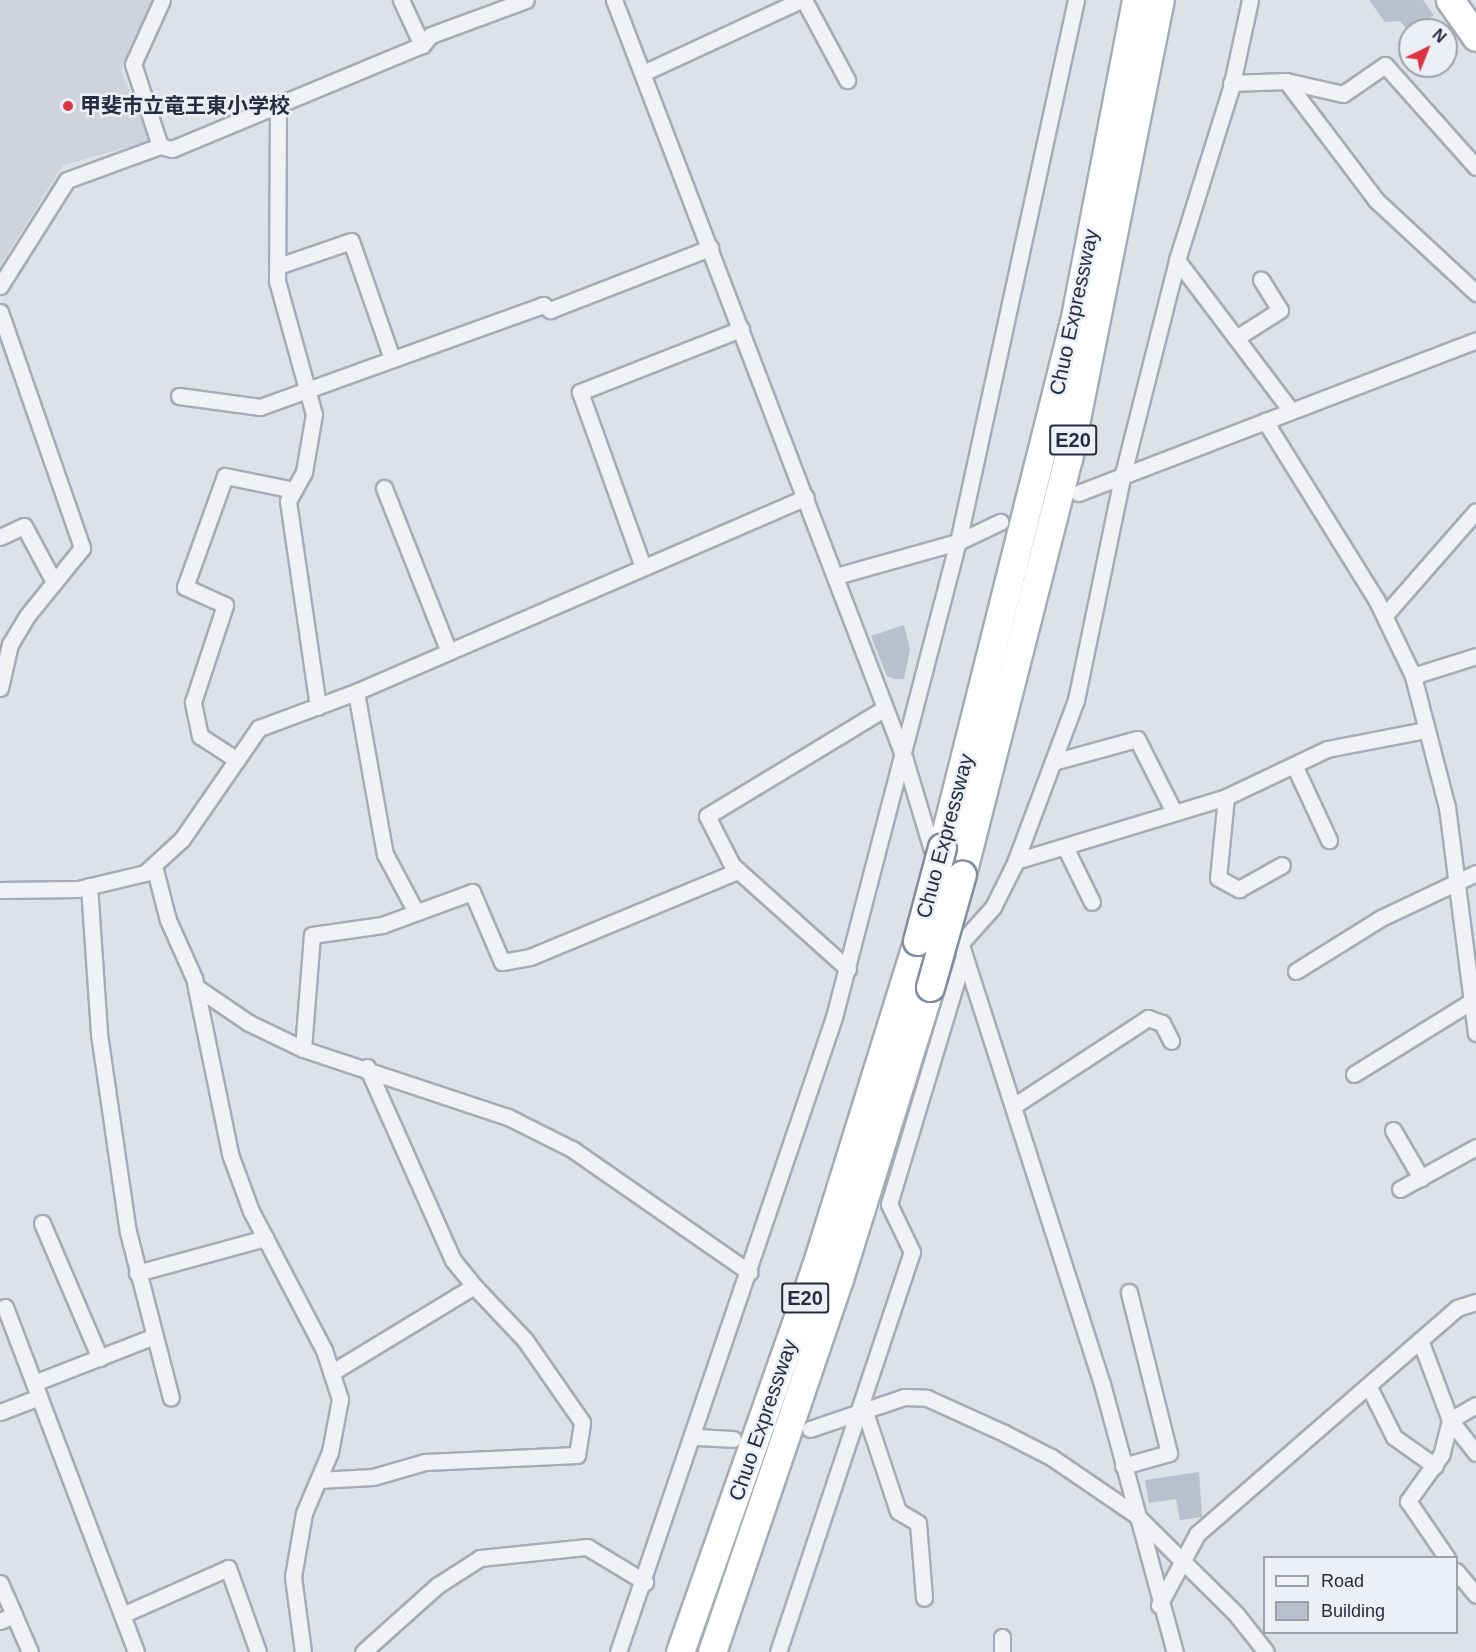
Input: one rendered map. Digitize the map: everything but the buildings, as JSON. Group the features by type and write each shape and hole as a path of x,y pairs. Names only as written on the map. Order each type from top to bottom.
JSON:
{"highway":[{"name":"Chuo Expressway","path":"680,1652 816,1266 917,940 1075,317 1136,0"},
{"name":"Chuo Expressway","path":"712,1652 839,1279 930,987 962,874 1068,459 1160,0"},
{"path":"1450,0 1476,37"}],"street":[{"path":"160,146 133,64 162,0"},
{"path":"401,0 422,45"},
{"path":"0,286 67,180 160,146 172,149 278,107 422,45 431,35 526,0"},
{"path":"614,0 905,760 962,949 1015,1105 1123,1466 1159,1605 1174,1652"},
{"path":"643,73 802,0 847,80"},
{"path":"618,1652 645,1582 695,1437 848,969 905,760 958,542 1076,0"},
{"path":"778,1652 896,1314 912,1252 889,1204 962,949 993,907 1016,861 1076,700 1123,474 1176,260 1231,83 1250,0"},
{"path":"1231,83 1286,81 1343,94 1385,65 1476,167"},
{"path":"1286,81 1376,200 1476,293"},
{"path":"278,107 277,281 314,414 304,472 288,501 318,707"},
{"path":"278,266 351,241 392,358"},
{"path":"179,396 260,407 543,305 550,310 710,248"},
{"path":"1176,260 1292,411"},
{"path":"1236,338 1280,310 1261,280"},
{"path":"0,312 82,548 54,582 10,644 0,688"},
{"path":"643,567 580,392 741,328"},
{"path":"1078,494 1123,474 1476,340"},
{"path":"1265,421 1384,615 1413,676 1448,807 1470,1002 1476,1033"},
{"path":"237,760 200,736 193,702 225,605 185,587 225,476 294,490"},
{"path":"384,488 449,652"},
{"path":"0,890 88,886 145,873 182,839 259,728 356,692 806,497"},
{"path":"1384,615 1476,511"},
{"path":"836,576 958,542 1000,522"},
{"path":"0,537 24,526 54,582"},
{"path":"1413,676 1476,656"},
{"path":"356,692 385,854 416,912"},
{"path":"848,969 738,871 707,816 885,708"},
{"path":"1016,861 1226,797 1342,745 1426,730"},
{"path":"1053,762 1137,740 1174,812"},
{"path":"1294,765 1329,840"},
{"path":"1226,797 1218,878 1239,889 1282,865"},
{"path":"1065,847 1092,902"},
{"path":"154,866 196,987 230,1154 265,1238 331,1373 340,1399 330,1452 304,1514 293,1577 303,1652"},
{"path":"303,1049 312,935 382,925 472,892 502,962 530,957 738,871"},
{"path":"1296,971 1381,918 1476,873"},
{"path":"88,886 99,1034 138,1273 152,1337 171,1398"},
{"path":"196,987 249,1023 303,1049 367,1067 508,1117 572,1149 749,1272"},
{"path":"1354,1074 1470,1002"},
{"path":"1015,1105 1148,1018 1162,1023 1171,1041"},
{"path":"318,1480 373,1477 425,1462 577,1455 582,1422 569,1397 525,1340 474,1286 449,1252 367,1067"},
{"path":"1393,1130 1421,1178"},
{"path":"1400,1189 1476,1147"},
{"path":"42,1223 100,1358"},
{"path":"138,1273 265,1238"},
{"path":"331,1373 474,1286"},
{"path":"1123,1466 1169,1453 1129,1292"},
{"path":"1159,1605 1197,1534 1369,1387 1457,1308 1476,1302"},
{"path":"5,1307 136,1652"},
{"path":"0,1412 100,1358 152,1337"},
{"path":"1420,1340 1450,1420 1476,1453"},
{"path":"1369,1387 1394,1437 1435,1466"},
{"path":"810,1429 860,1414 904,1397 927,1398 1051,1457 1136,1515 1266,1652"},
{"path":"1446,1556 1408,1501 1435,1466 1450,1420 1476,1405"},
{"path":"860,1414 897,1511 918,1524 924,1598"},
{"path":"695,1437 733,1439"},
{"path":"363,1652 438,1585 480,1558 587,1547 645,1582"},
{"path":"122,1615 228,1568 258,1652"},
{"path":"1458,1573 1476,1595"},
{"path":"0,1583 7,1618 30,1652"}],"shaded area":[{"name":"甲斐市立竜王東小学校","path":"0,0 152,0 121,71 150,141 63,165 0,266"}],"place":[{"name":"甲斐市立竜王東小学校","path":"68,106"}]}
